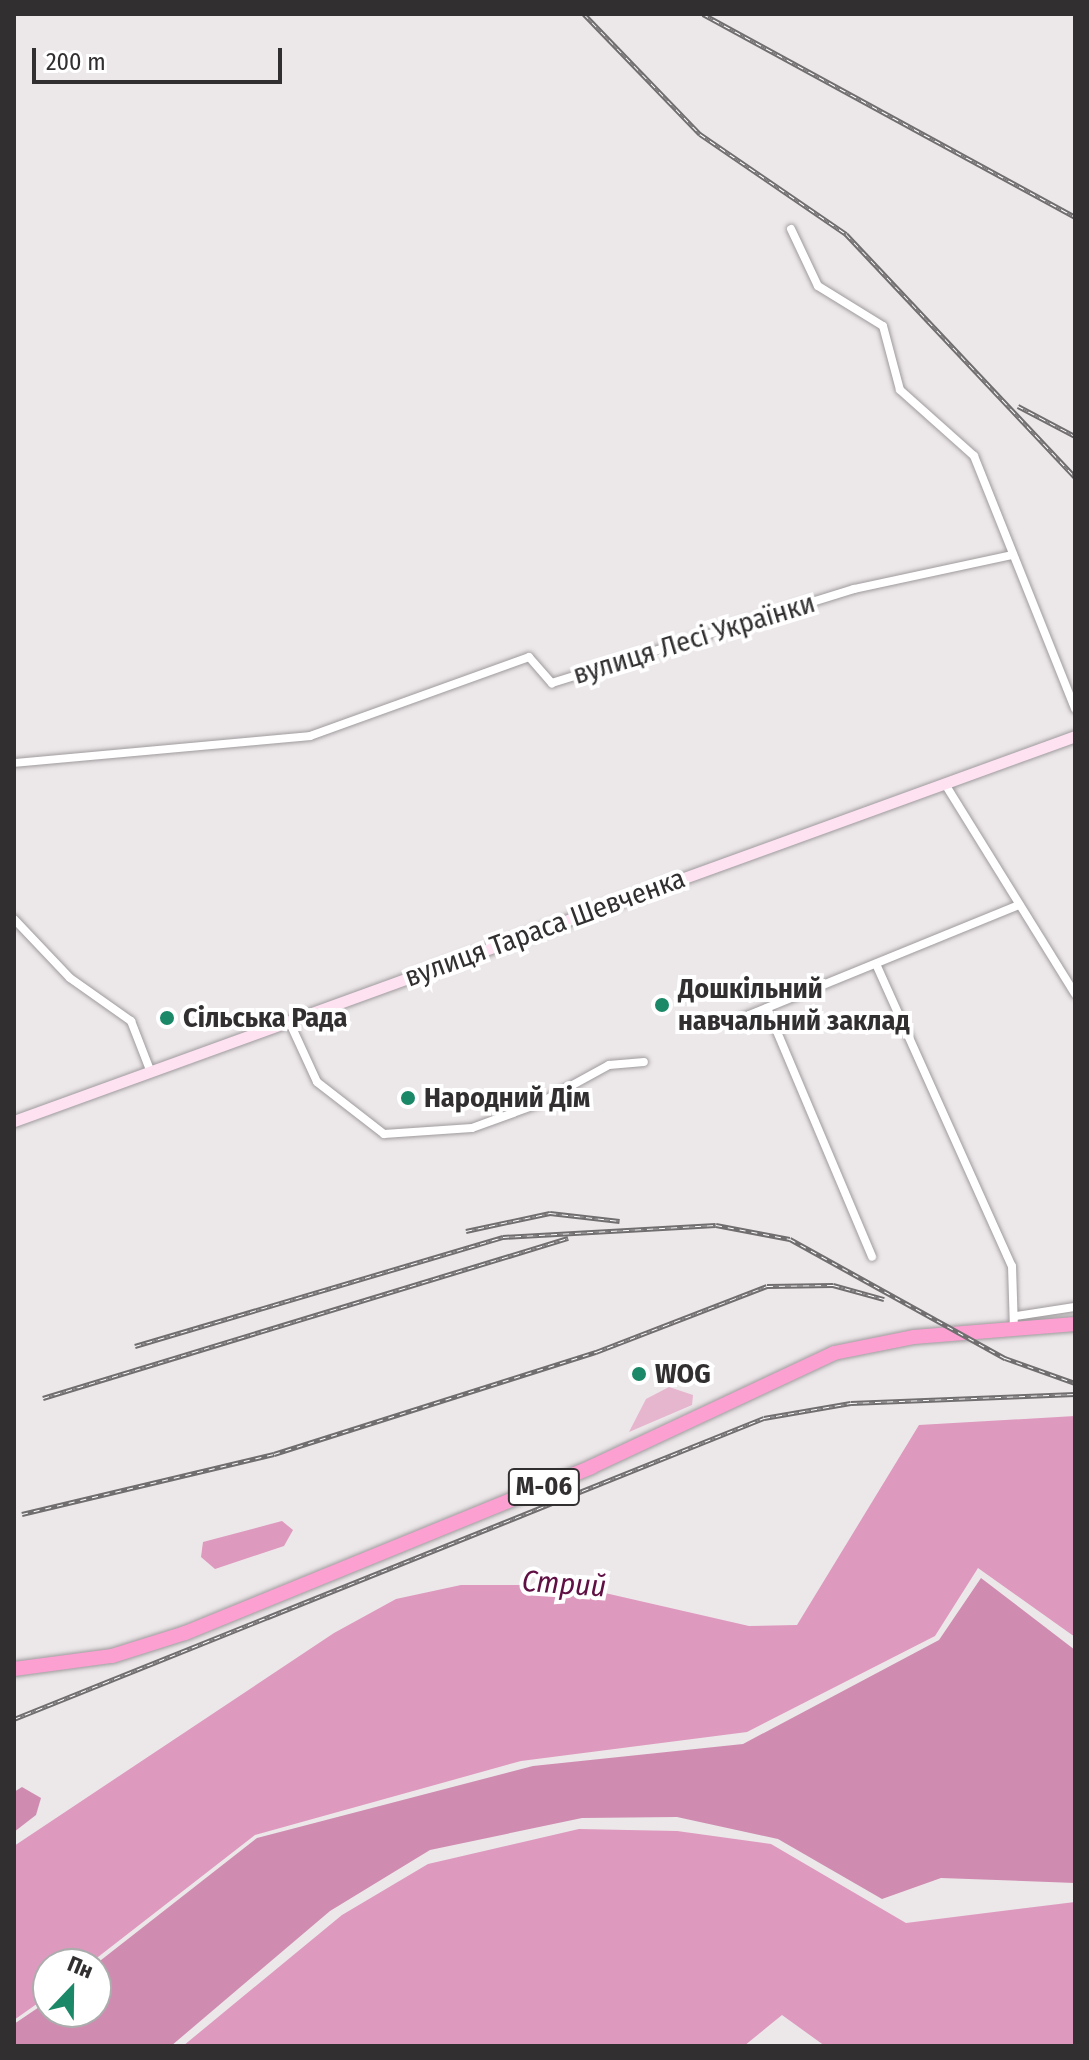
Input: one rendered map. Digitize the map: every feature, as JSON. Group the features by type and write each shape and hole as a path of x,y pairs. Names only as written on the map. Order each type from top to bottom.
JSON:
{"highway":[{"name":"М-06","path":"14,1669 112,1656 185,1633 577,1473 822,1357 914,1337 1015,1323 1075,1324"}],"street":[{"path":"791,229 818,286 883,326 900,390 974,456 1075,709"},
{"name":"вулиця Лесі Українки","path":"14,763 310,736 529,657 552,683 854,589 1012,555"},
{"name":"вулиця Тараса Шевченка","path":"14,1121 1075,736"},
{"path":"945,784 1074,991"},
{"path":"742,1018 1019,905"},
{"path":"14,919 70,978 131,1021 150,1070"},
{"path":"876,964 1012,1266 1015,1323 1075,1307"},
{"path":"767,1008 872,1257"},
{"path":"289,1021 317,1082 384,1134 472,1128 538,1104 609,1065 644,1062"}],"shaded area":[{"path":"669,1387 693,1395 692,1405 629,1432 646,1399"},
{"path":"1075,1416 1075,1637 978,1568 935,1636 747,1732 521,1761 255,1835 110,1948 32,1948 32,2007 14,2020 14,1846 334,1633 396,1599 461,1585 570,1585 749,1626 797,1625 919,1425"},
{"path":"282,1521 293,1530 284,1546 215,1569 201,1557 203,1542"},
{"path":"981,1578 1075,1650 1075,1883 941,1878 882,1899 778,1839 677,1817 582,1818 430,1850 330,1911 171,2046 14,2046 14,2024 32,2012 32,2028 112,2028 112,1951 257,1838 533,1766 743,1744 939,1640"},
{"path":"22,1787 41,1798 36,1815 14,1832 14,1792"},
{"path":"579,1829 677,1831 771,1844 906,1923 1075,1902 1075,2046 825,2046 782,2015 744,2046 183,2046 342,1915 428,1864"}],"railway":[{"path":"584,14 700,134 846,234 1075,477"},
{"path":"703,14 1075,217"},
{"path":"1018,406 1075,436"},
{"path":"466,1231 550,1213 620,1221"},
{"path":"135,1346 503,1237 716,1225 790,1239 1005,1358 1075,1383"},
{"path":"43,1398 568,1238"},
{"path":"22,1514 274,1454 596,1352 767,1286 833,1285 884,1299"},
{"path":"14,1719 764,1418 851,1403 1075,1394"}],"place":[{"name":"Дошкільний навчальний заклад","path":"662,1005"},
{"name":"Сільська Рада","path":"167,1018"},
{"name":"Народний Дім","path":"408,1098"},
{"name":"WOG","path":"639,1374"}],"water label":[{"name":"Стрий","path":"564,1584"}]}
